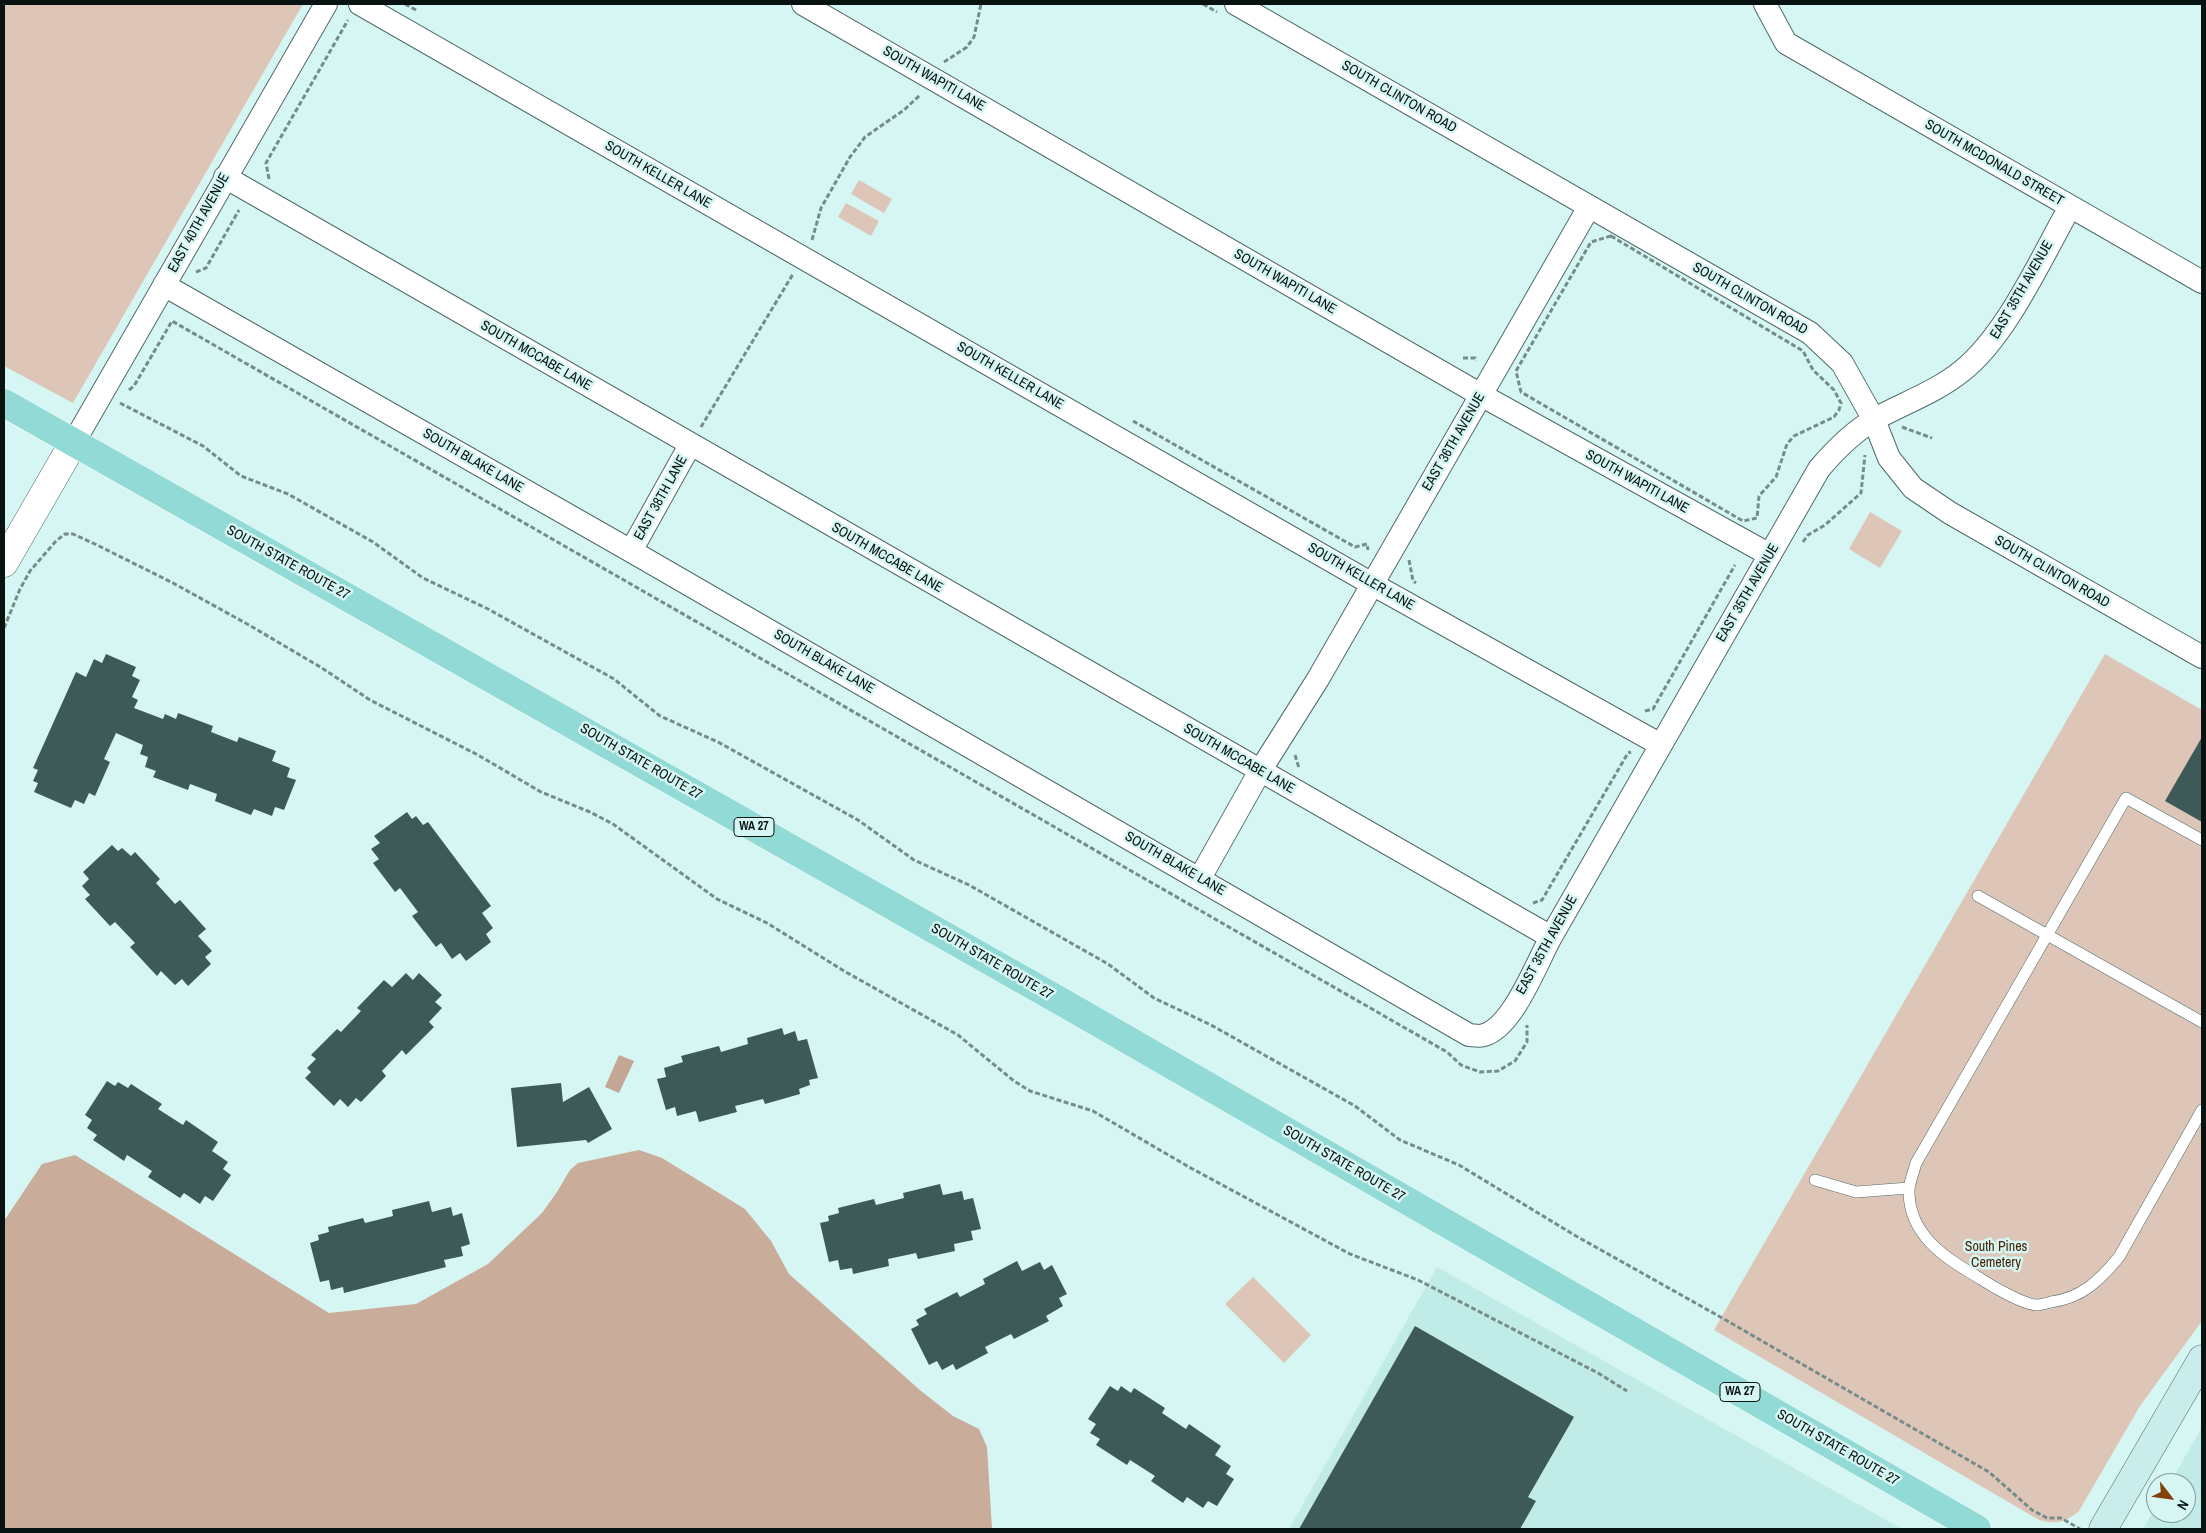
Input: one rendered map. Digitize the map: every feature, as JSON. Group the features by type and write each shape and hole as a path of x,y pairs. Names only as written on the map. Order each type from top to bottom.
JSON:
{"main road":[{"name":"SOUTH STATE ROUTE 27","path":"4,403 1044,992 1977,1529"},
{"path":"2103,1529 2202,1360"}],"street":[{"name":"EAST 40TH AVENUE","path":"74,442 326,4"},
{"name":"SOUTH WAPITI LANE","path":"803,4 1481,395 1770,555"},
{"name":"SOUTH CLINTON ROAD","path":"1236,4 1810,333 1842,363 1874,420 1889,458 1913,488 1950,513 2202,657"},
{"name":"SOUTH MCDONALD STREET","path":"1765,4 1786,43 2202,282"},
{"name":"SOUTH KELLER LANE","path":"354,8 803,258 1372,584 1661,745"},
{"name":"SOUTH MCCABE LANE","path":"225,177 696,436 1260,771 1551,937"},
{"name":"EAST 36TH AVENUE","path":"1200,878 1260,771 1318,678 1589,206"},
{"name":"EAST 35TH AVENUE","path":"1484,1035 1502,1024 1511,1011 1551,937 1818,470 1836,448 1874,420 1926,394 1960,373 1979,357 1992,341 2011,310 2070,207"},
{"name":"SOUTH BLAKE LANE","path":"164,285 1200,878 1469,1035 1484,1035"},
{"name":"EAST 38TH LANE","path":"631,551 696,436"},
{"path":"4,563 74,442"}],"lane":[{"path":"2202,840 2126,798 2046,934 1916,1163 1909,1188 1913,1212 1922,1235 1941,1255 1997,1289 2036,1305 2063,1300 2087,1290 2102,1277 2119,1257 2202,1110"},
{"path":"1978,896 2202,1022"},
{"path":"1815,1180 1856,1192 1909,1188"}],"path":[{"path":"696,436 803,258 813,239 821,208 850,157 865,137 904,110 934,79 946,59 967,47 974,37 981,4"},
{"path":"278,184 269,179 266,163 354,8"},
{"path":"196,272 206,268 239,212 238,205"},
{"path":"1611,236 1775,332 1803,351 1813,370 1834,390 1841,402 1839,410 1834,417 1794,436 1787,444 1776,477 1759,496 1757,518 1743,521 1520,392 1516,371 1590,242 1611,236"},
{"path":"127,391 134,386 172,321 1447,1052 1461,1065 1480,1072 1498,1071 1515,1061 1527,1042 1526,1026 1528,1020"},
{"path":"119,396 116,401 203,446 241,476 288,494 373,542 423,578 488,609 614,679 660,716 718,742 858,820 914,860 969,885 1108,964 1154,998 1211,1025 1355,1106 1400,1140 1459,1165 1576,1236 1989,1472 2032,1510 2047,1518 2061,1518 2081,1529"},
{"path":"692,422 696,436"},
{"path":"1902,427 1932,438"},
{"path":"696,436 710,432"},
{"path":"1799,548 1808,535 1825,526 1861,493 1865,454"},
{"path":"4,628 20,589 30,571 56,541 66,534 73,534 95,544 173,583 249,625 322,668 370,700 478,755 541,792 590,812 612,824 717,900 767,923 844,971 958,1035 975,1046 1014,1081 1030,1090 1093,1111 1189,1167 1350,1254 1418,1280 1598,1373 1627,1391"},
{"path":"1408,556 1413,581 1422,586"},
{"path":"1641,712 1653,710 1735,565"},
{"path":"1294,751 1299,771"},
{"path":"1524,899 1532,904 1542,900 1628,753 1635,752"}],"shaded area":[{"path":"619,1055 634,1061 619,1093 605,1087"},
{"path":"639,1150 662,1158 745,1209 771,1241 789,1274 921,1391 953,1416 979,1429 987,1447 992,1529 4,1529 4,1221 42,1164 75,1155 329,1313 416,1304 488,1264 542,1213 570,1170 578,1163"},
{"path":"1437,1267 1902,1529 1289,1529"},
{"path":"2202,1427 2202,1529 2143,1529 2146,1523 2196,1523 2196,1473 2176,1473"}],"green space":[{"path":"4,4 303,4 73,403 4,366"},
{"path":"859,180 892,199 884,213 851,194"},
{"path":"846,203 879,221 871,236 838,217"},
{"path":"1870,512 1902,531 1880,568 1849,549"},
{"name":"South Pines Cemetery","path":"2105,654 2202,710 2202,1321 2140,1406 2079,1511 2065,1520 2051,1522 2039,1520 1714,1330"},
{"path":"1253,1277 1311,1335 1284,1363 1225,1304"}],"building":[{"path":"106,654 136,667 132,676 140,680 132,697 138,700 134,708 163,719 165,714 176,719 178,713 213,726 211,732 237,742 239,737 276,751 272,761 290,768 287,777 296,780 284,810 275,807 272,816 254,809 251,815 215,801 217,794 190,784 188,790 153,777 156,771 145,767 148,757 140,754 143,745 116,733 104,759 110,762 95,796 89,793 84,804 75,800 71,808 34,792 38,783 33,781 38,770 33,768 76,672 86,677 94,659 102,663"},
{"path":"2202,737 2202,822 2165,801"},
{"path":"407,812 412,819 416,816 423,825 428,822 491,906 482,913 493,928 486,934 491,942 466,961 460,953 452,959 441,943 436,947 412,916 418,912 400,888 395,892 373,863 379,859 371,849 380,843 374,836"},
{"path":"112,845 118,851 122,848 131,856 135,852 160,879 156,883 175,904 180,900 206,929 198,936 212,951 205,957 211,964 188,986 182,979 175,985 161,971 157,976 130,947 135,943 115,922 110,926 85,899 90,895 82,886 89,879 83,872"},
{"path":"406,973 413,980 419,973 442,995 435,1002 442,1008 429,1022 434,1027 406,1055 402,1050 382,1071 386,1076 361,1102 356,1098 348,1107 340,1099 334,1106 305,1078 311,1072 307,1068 316,1059 311,1055 337,1029 341,1032 361,1011 357,1008 384,980 392,987"},
{"path":"782,1028 784,1035 795,1031 798,1041 807,1039 818,1078 809,1080 810,1085 799,1089 800,1094 765,1104 763,1099 735,1106 737,1112 699,1122 696,1111 677,1116 675,1107 666,1110 657,1079 666,1077 664,1068 683,1062 681,1056 719,1046 721,1052 748,1044 747,1038"},
{"path":"107,1081 115,1086 118,1082 128,1088 131,1084 162,1104 158,1109 183,1125 186,1120 218,1142 212,1151 228,1162 223,1169 231,1175 213,1201 205,1196 200,1204 184,1193 180,1198 148,1177 152,1171 127,1155 124,1161 93,1140 97,1135 87,1128 92,1120 85,1115"},
{"path":"561,1083 563,1102 589,1087 612,1129 588,1143 586,1140 517,1147 511,1088"},
{"path":"940,1184 943,1195 962,1191 964,1200 973,1198 981,1229 971,1231 973,1240 954,1244 955,1251 918,1259 916,1253 888,1259 889,1266 853,1274 852,1268 840,1270 838,1260 829,1262 820,1223 829,1221 828,1216 839,1213 838,1208 874,1199 876,1205 904,1198 903,1193"},
{"path":"429,1201 432,1212 451,1207 453,1216 462,1213 470,1244 461,1247 463,1256 444,1260 446,1267 344,1293 343,1287 331,1290 329,1280 320,1282 310,1243 319,1240 318,1235 329,1232 328,1227 363,1218 365,1223 393,1216 392,1210"},
{"path":"1017,1261 1022,1271 1040,1262 1044,1270 1052,1265 1067,1294 1059,1298 1063,1306 1046,1316 1049,1321 1014,1339 1011,1334 985,1347 988,1353 956,1370 953,1364 942,1370 937,1361 929,1365 911,1329 919,1325 916,1320 927,1314 924,1309 957,1292 960,1297 985,1284 983,1279"},
{"path":"1415,1326 1574,1417 1528,1497 1536,1501 1520,1529 1299,1529"},
{"path":"1110,1386 1118,1391 1121,1386 1131,1393 1134,1388 1165,1408 1162,1413 1186,1429 1189,1424 1221,1446 1215,1455 1231,1466 1226,1474 1234,1479 1217,1506 1208,1501 1203,1508 1187,1497 1183,1503 1151,1481 1155,1476 1130,1460 1127,1465 1096,1445 1100,1439 1090,1433 1096,1424 1088,1419"}]}
